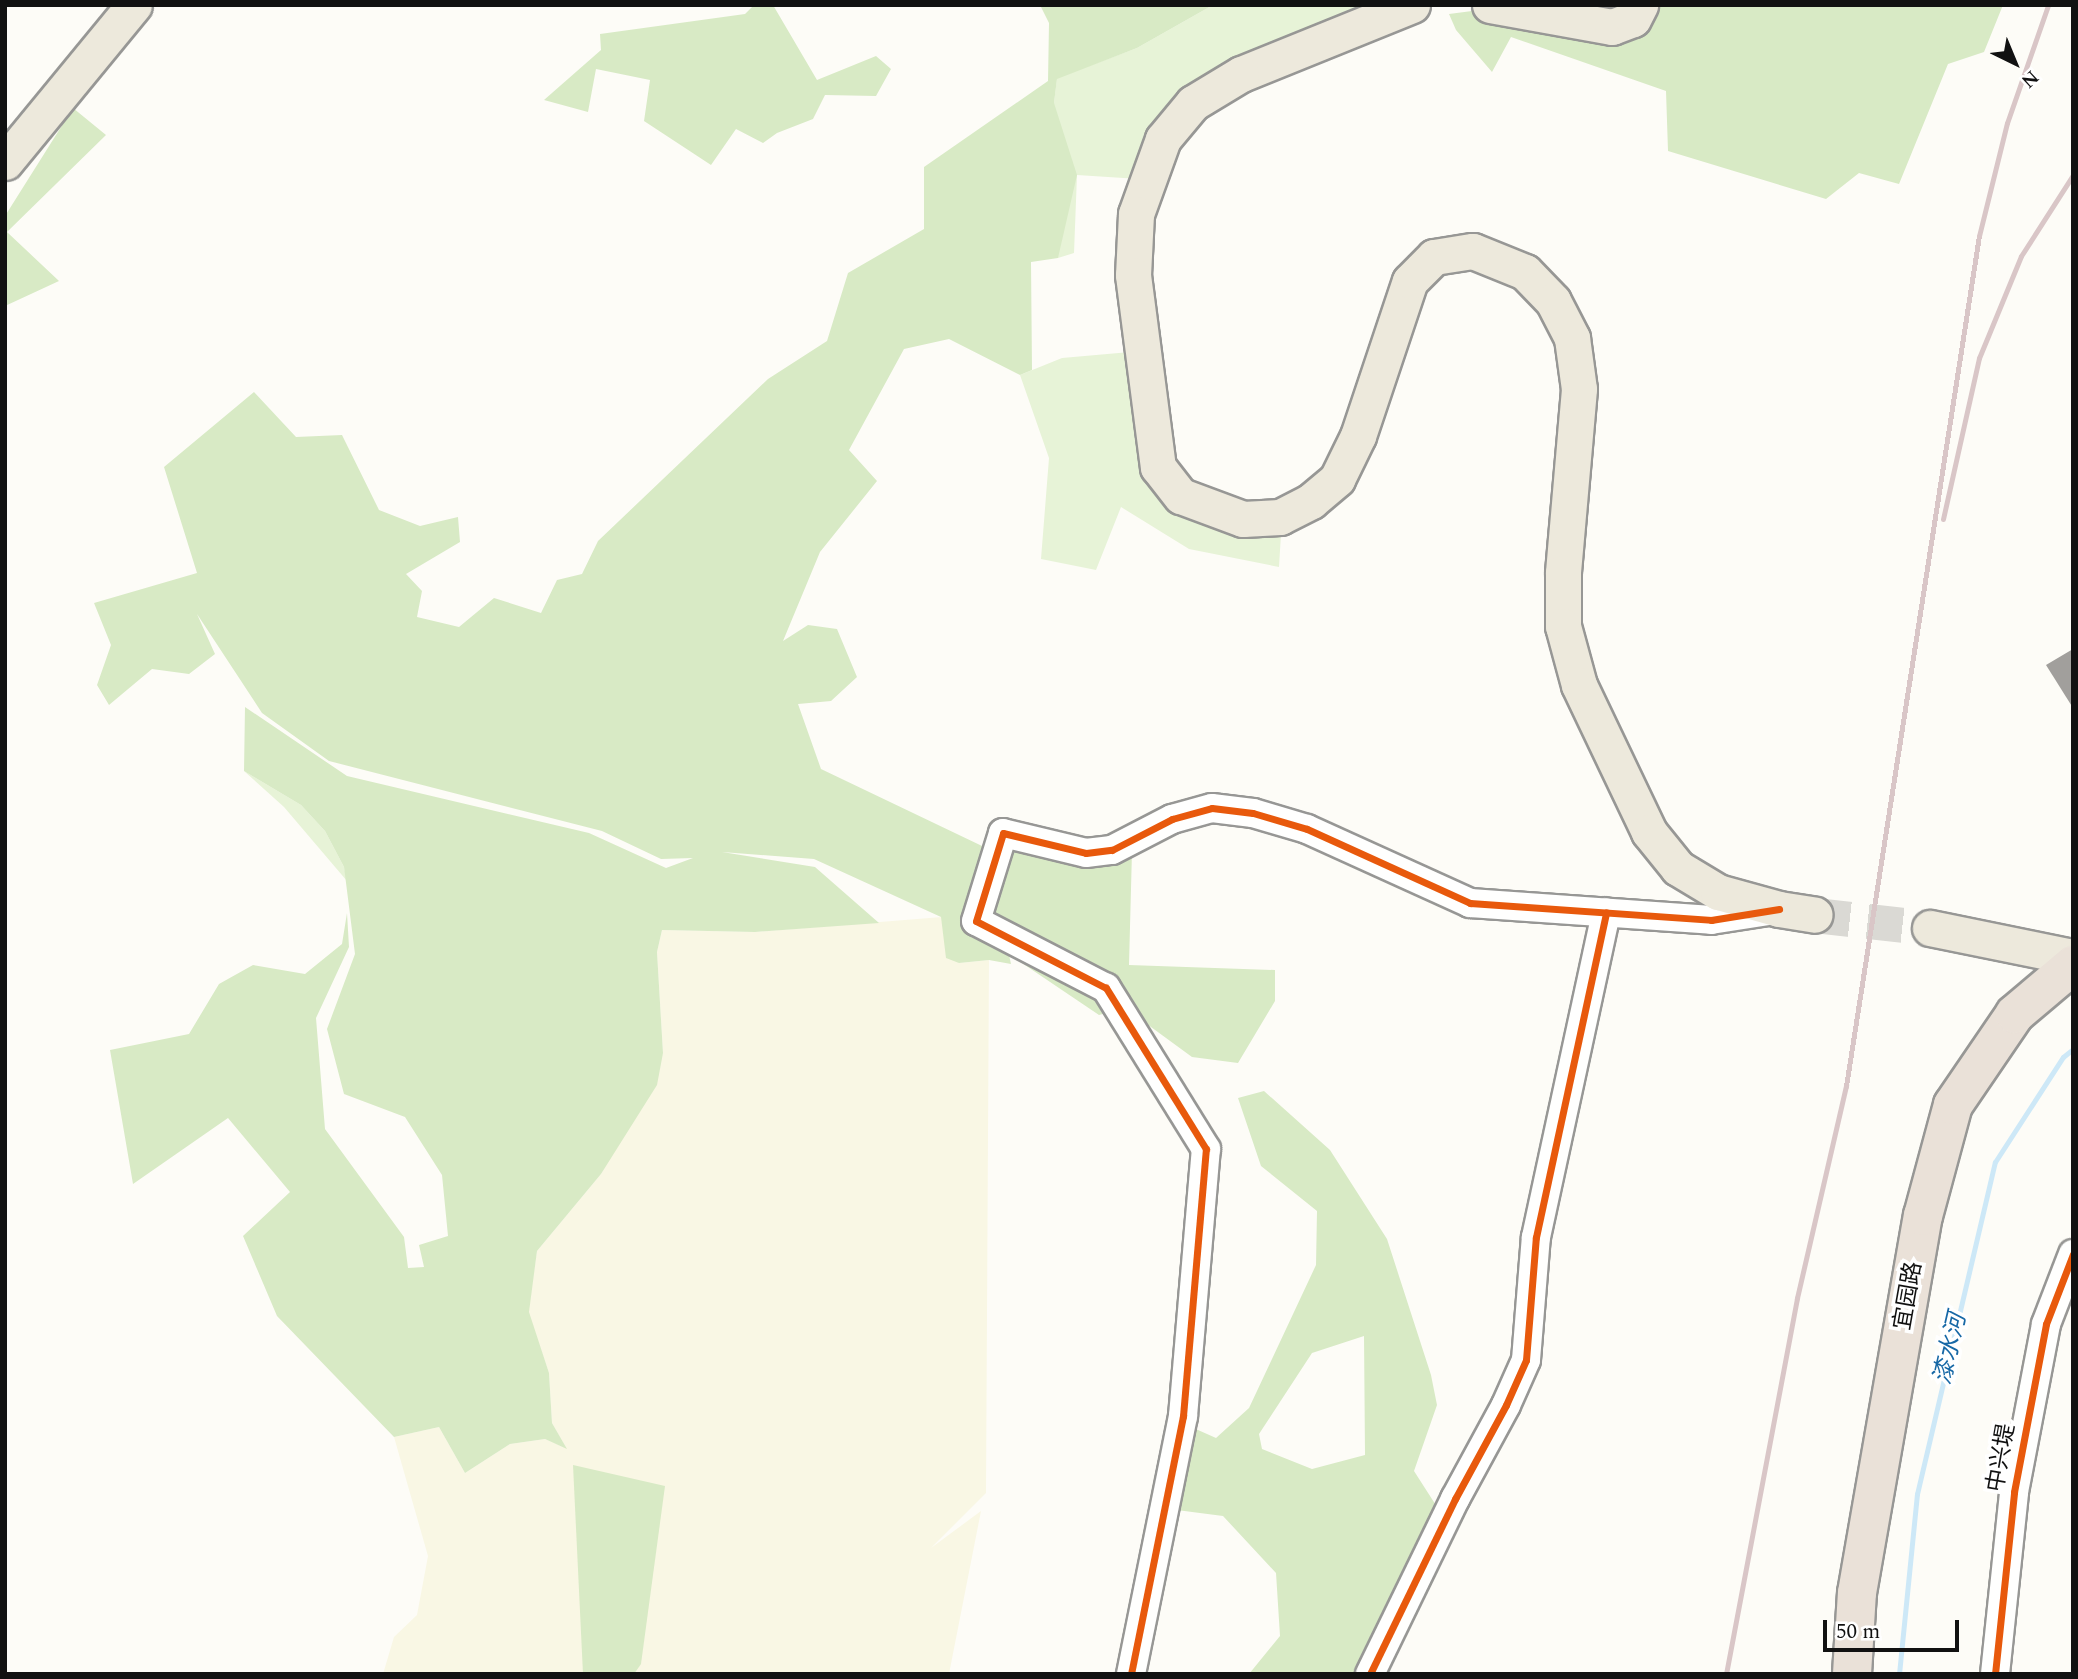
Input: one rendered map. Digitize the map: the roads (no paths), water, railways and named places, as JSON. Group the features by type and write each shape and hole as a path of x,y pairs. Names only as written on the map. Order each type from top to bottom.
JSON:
{"highway":[{"name":"宜园路","path":"1852,1674 1857,1593 1923,1216 1953,1105 2015,1014 2073,965"}],"main road":[{"path":"5,162 134,5"},
{"path":"1412,5 1241,74 1193,103 1163,139 1136,214 1133,275 1158,467 1181,496 1243,519 1280,517 1311,500 1337,479 1358,436 1410,281 1434,257 1473,251 1525,272 1553,301 1572,338 1579,389 1563,573 1563,626 1579,685 1649,832 1678,868 1718,892 1779,909 1815,915"},
{"path":"1490,5 1612,27 1633,19 1640,5"},
{"path":"1930,928 2073,957"}],"street":[{"path":"1132,1674 1183,1416 1206,1149 1106,988 976,920 1003,833 1086,853 1112,850 1171,819 1212,808 1253,813 1307,829 1470,903 1711,920 1779,909"},
{"path":"1370,1674 1526,1360 1536,1237 1606,912"},
{"name":"中兴堤","path":"1995,1674 2014,1492 2046,1324 2073,1254"}],"waterway":[{"name":"漆水河","path":"1899,1674 1917,1494 1995,1162 2063,1057 2073,1049"}],"tunnel":[{"path":"1815,915 1930,928"}],"railway":[{"path":"1726,1674 1797,1298 1846,1086 1979,236 2007,123 2048,5"},
{"path":"1943,519 1979,358 2021,256 2073,175"}]}
